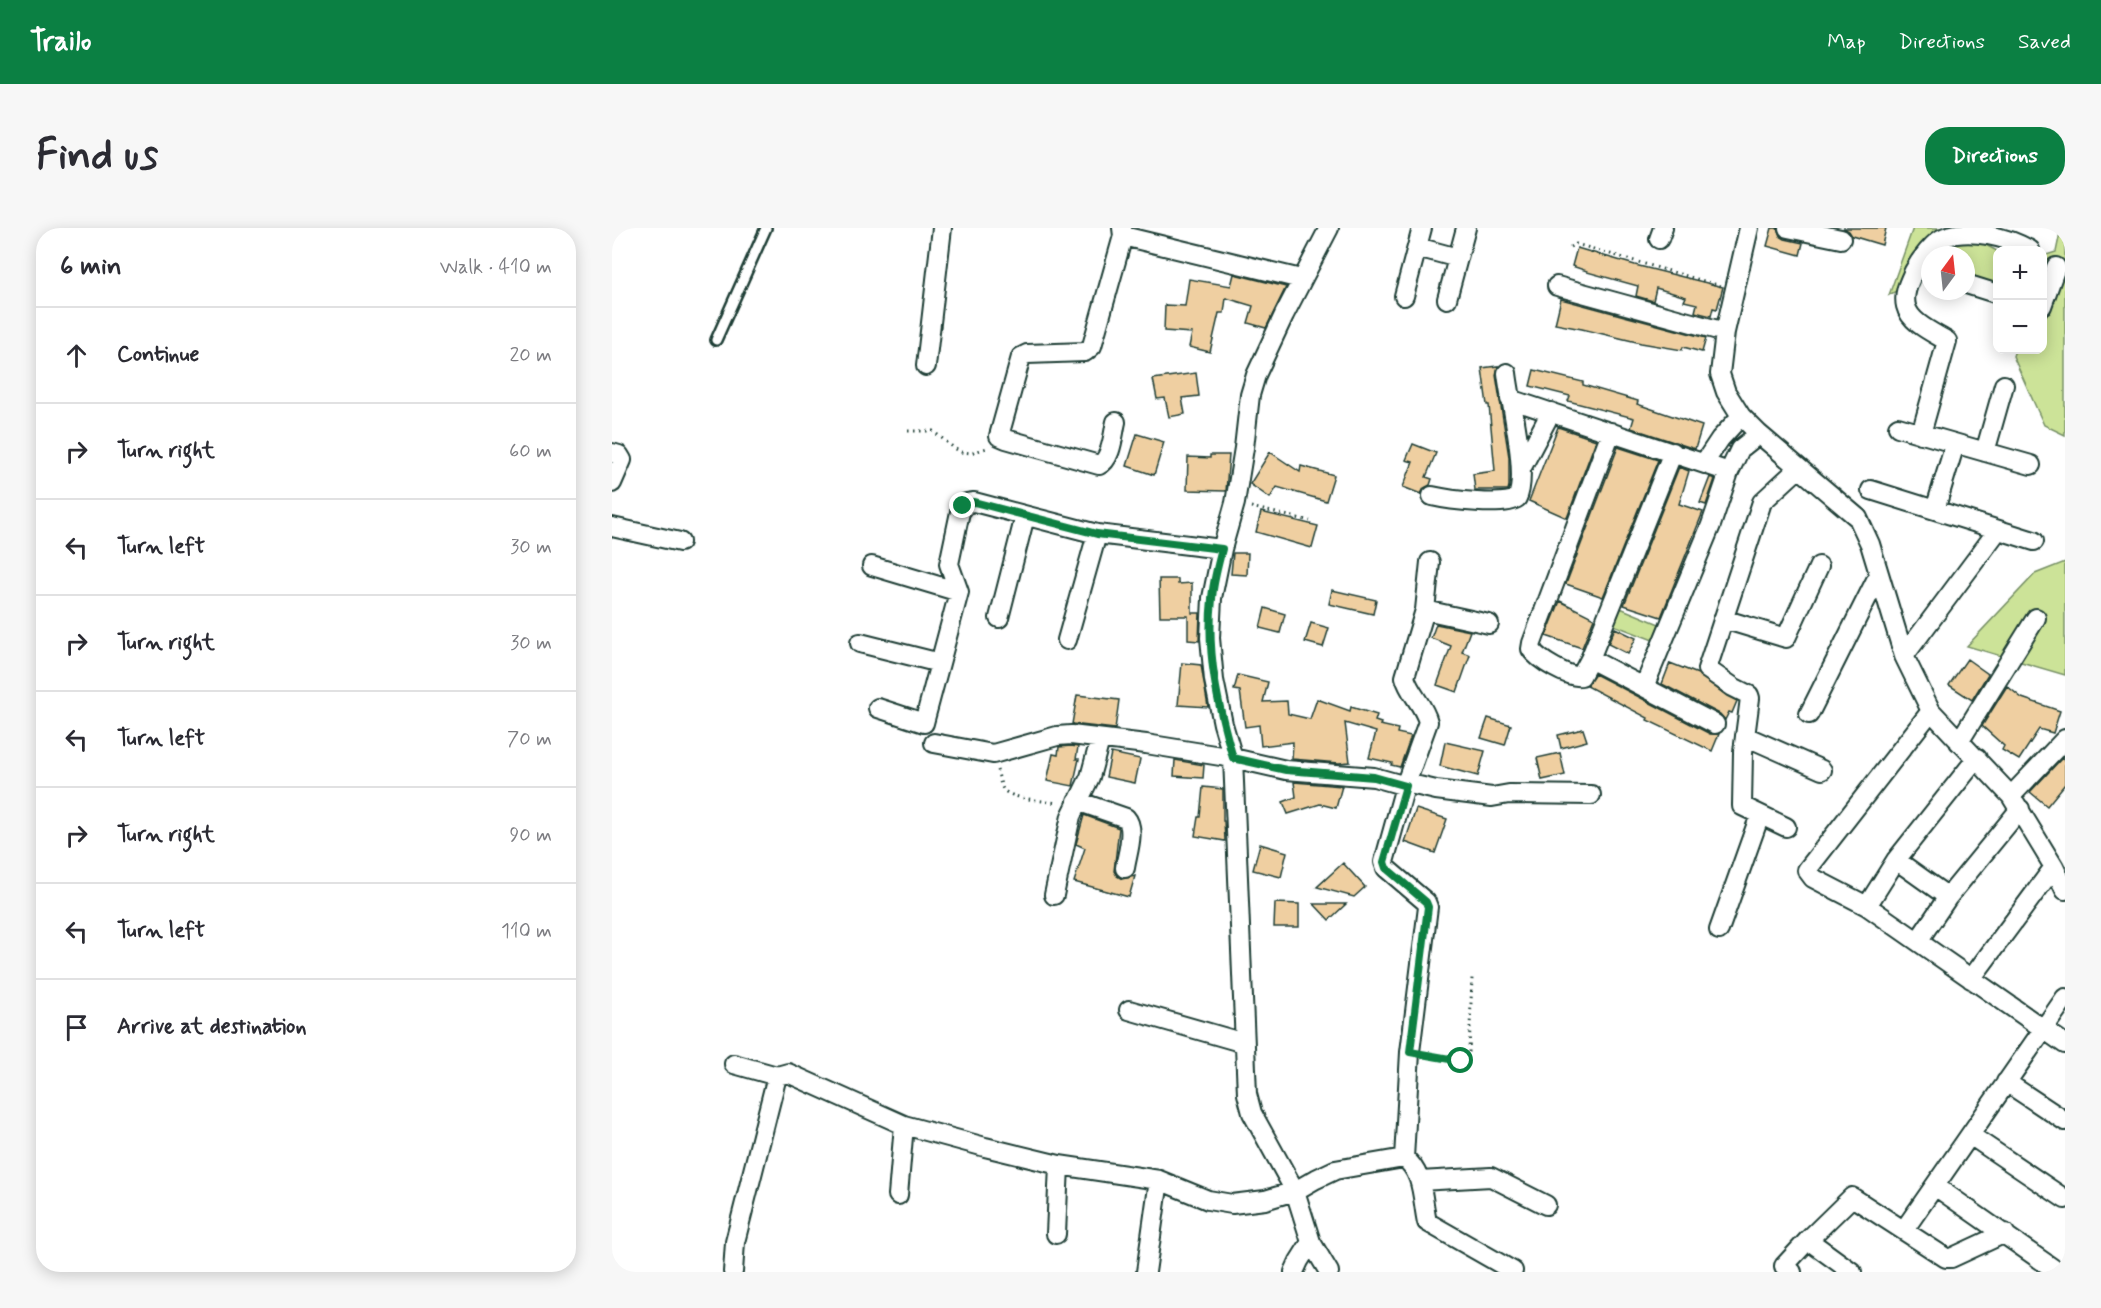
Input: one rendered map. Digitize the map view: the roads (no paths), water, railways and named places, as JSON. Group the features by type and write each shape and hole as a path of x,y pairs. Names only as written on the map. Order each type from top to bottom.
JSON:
{"street":[{"path":"926,366 942,228"},
{"path":"1329,228 1301,279 1256,375 1250,395 1244,448 1234,503 1212,598 1210,638 1214,680 1233,758 1247,1095 1252,1113 1295,1191 1311,1242 1329,1272"},
{"path":"1404,296 1422,228"},
{"path":"1447,299 1466,228"},
{"path":"1749,228 1725,332 1720,374 1726,392 1741,416 1759,434 1858,518 1867,537 1904,656 1931,711 2016,802 2065,890"},
{"path":"1788,228 1841,240"},
{"path":"1116,422 1107,458 1099,465 1000,437 999,433 1021,357 1027,354 1085,352 1092,346 1123,232 1301,279"},
{"path":"1921,434 1947,341 1917,322 1906,307 1907,286 1921,259 1943,237 1965,233 1991,236 2019,246"},
{"path":"1417,247 1458,258"},
{"path":"2045,300 2054,268"},
{"path":"1557,286 1725,332"},
{"path":"1975,287 1993,292"},
{"path":"1432,496 1444,499 1513,501 1520,493 1522,467 1507,373"},
{"path":"1985,452 2004,385"},
{"path":"1510,399 1729,472"},
{"path":"1522,467 1551,411"},
{"path":"1704,463 1720,439 1741,416"},
{"path":"1898,427 2031,465"},
{"path":"1611,432 1531,649 1534,655 1575,677 1581,676 1590,659 1673,452"},
{"path":"1644,687 1711,525 1729,472 1740,449 1759,434"},
{"path":"1935,510 1955,444"},
{"path":"612,453 619,455 621,460 612,483"},
{"path":"1786,827 1742,806 1749,695 1707,669 1762,502 1799,468"},
{"path":"1871,490 2034,541"},
{"path":"878,708 924,723 959,591 949,564 960,512 967,503 974,502 1097,534 1222,549"},
{"path":"999,618 1024,516"},
{"path":"612,527 680,542"},
{"path":"1904,656 1998,530"},
{"path":"1067,640 1097,534"},
{"path":"1404,1158 1410,1052 1428,907 1426,902 1386,868 1384,862 1406,784 1428,722 1406,677 1425,610 1430,562"},
{"path":"872,566 959,591"},
{"path":"1723,619 1786,638 1819,566"},
{"path":"1809,714 1879,574"},
{"path":"1425,610 1489,624"},
{"path":"1959,742 2036,618"},
{"path":"860,643 940,663"},
{"path":"1590,659 1715,724"},
{"path":"1931,711 1807,870 1814,878 1867,906 2065,1044"},
{"path":"934,743 993,754 1058,736 1071,735 1233,758 1286,770 1374,777 1436,790 1492,797 1509,794 1591,795"},
{"path":"1745,736 1822,770"},
{"path":"1918,941 2016,802 2065,739"},
{"path":"1054,895 1076,804 1090,777 1100,740"},
{"path":"1867,906 1896,860 1977,758"},
{"path":"1076,804 1130,821 1131,829 1125,868"},
{"path":"1719,930 1760,814"},
{"path":"1896,860 1948,897"},
{"path":"1971,979 2054,867"},
{"path":"1904,1230 2065,998"},
{"path":"1129,1010 1244,1043"},
{"path":"734,1064 777,1076 788,1073 904,1125 1059,1165 1159,1180 1208,1200 1232,1204 1265,1200 1295,1191 1335,1170 1404,1158 1410,1162 1420,1181 1426,1222 1513,1272"},
{"path":"733,1272 735,1242 777,1076"},
{"path":"2006,1082 2065,1121"},
{"path":"898,1195 904,1125"},
{"path":"1970,1135 2065,1199"},
{"path":"1056,1234 1059,1165"},
{"path":"1420,1181 1491,1178 1546,1205"},
{"path":"1146,1272 1159,1180"},
{"path":"1935,1186 2058,1272"},
{"path":"1792,1272 1784,1266 1852,1197 1946,1258 1951,1258 2005,1233"},
{"path":"1808,1240 1852,1272"},
{"path":"1294,1272 1311,1242"}],"lane":[{"path":"716,340 766,228"}]}
